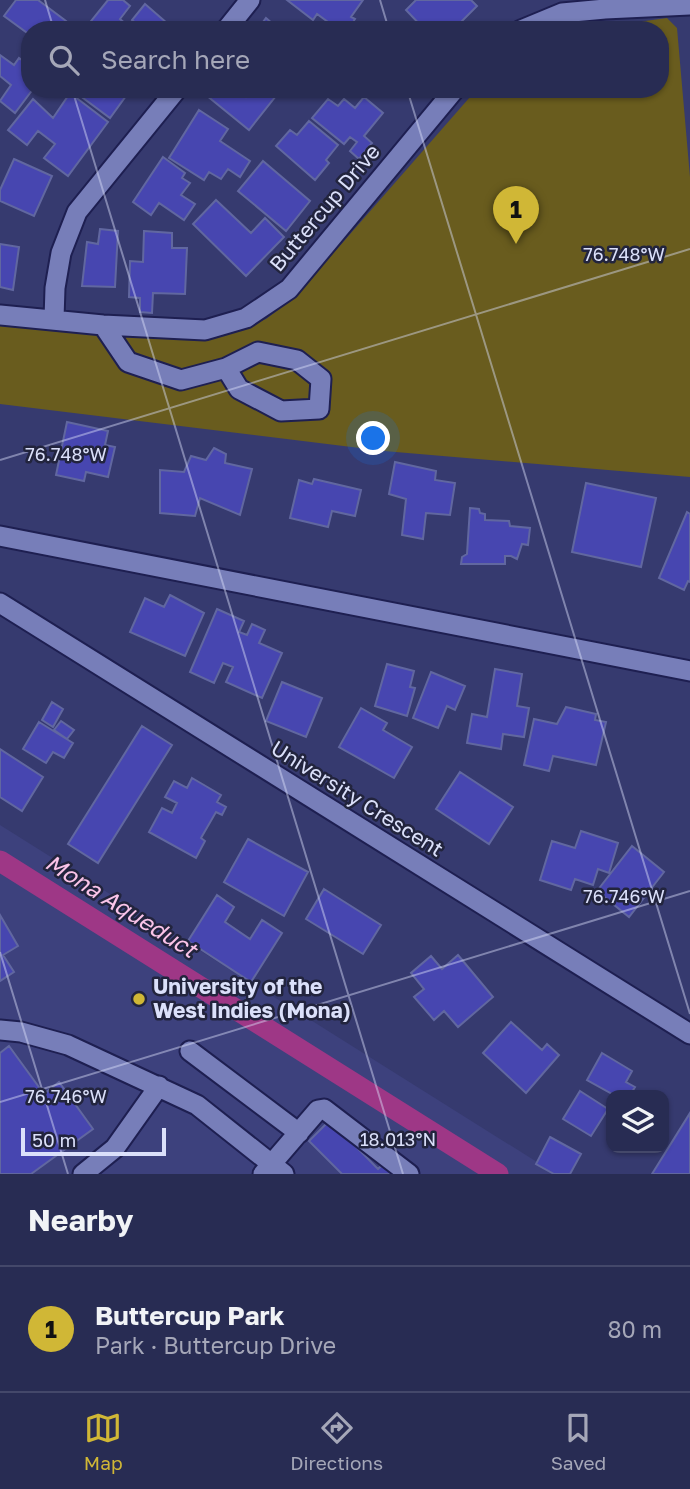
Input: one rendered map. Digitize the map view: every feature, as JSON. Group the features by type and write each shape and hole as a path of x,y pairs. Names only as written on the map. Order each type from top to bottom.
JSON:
{"street":[{"path":"233,21 250,0"},
{"path":"543,21 562,13 690,6 690,0"},
{"path":"54,319 55,288 61,253 77,212 170,98"},
{"name":"Buttercup Drive","path":"0,315 103,325 205,330 246,318 289,289 448,98"},
{"path":"103,325 128,362 181,380 226,368 258,352 297,360 321,379 319,409 281,411 239,389 226,368"},
{"path":"0,536 690,671"},
{"name":"University Crescent","path":"0,603 690,1034"},
{"path":"0,1030 21,1032 68,1045 197,1105 274,1171 299,1133 318,1111 324,1109 409,1174"},
{"path":"190,1051 299,1133"},
{"path":"83,1174 115,1148 159,1086"}],"shaded area":[{"path":"667,18 677,28 690,177 690,477 384,451 0,404 0,324 188,340 224,335 266,319 295,297 469,98 669,98 669,21 645,21"},
{"name":"University of the West Indies (Mona)","path":"0,825 556,1174 0,1174"}],"building":[{"path":"16,0 38,0 66,21 21,21 21,28 4,16"},
{"path":"108,0 123,0 130,6 120,19 122,21 91,21"},
{"path":"287,0 363,0 351,17 355,19 354,21 327,21 317,14 313,20"},
{"path":"416,0 471,0 477,6 462,21 416,21 406,10"},
{"path":"145,4 165,21 133,21"},
{"path":"0,55 14,65 19,58 21,59 21,98 26,98 15,113 0,101 11,85 0,76"},
{"path":"67,98 77,98 108,122 68,176 44,158 55,144 38,131 27,145 8,130 33,99 53,118"},
{"path":"83,98 124,98 110,118"},
{"path":"210,98 274,98 249,130"},
{"path":"365,98 383,113 364,136 372,143 359,159 350,151 357,142 350,137 344,144 312,118 328,99 338,106 344,99 355,108"},
{"path":"199,110 228,129 220,141 250,161 240,177 228,169 221,179 209,172 204,180 169,158"},
{"path":"309,121 338,145 326,160 329,163 315,180 276,146 290,130 297,135"},
{"path":"163,157 185,173 182,178 190,183 181,195 195,204 184,220 159,203 151,215 133,202"},
{"path":"14,159 52,176 34,216 0,201 0,190"},
{"path":"263,161 310,201 286,231 238,191"},
{"path":"216,200 251,233 265,218 284,237 246,276 193,224"},
{"path":"100,229 118,231 115,287 82,286 87,242 98,244"},
{"path":"144,231 172,233 172,248 187,248 185,294 153,293 152,313 140,312 140,298 129,297 130,261 143,262"},
{"path":"0,244 19,247 13,290 0,287"},
{"path":"67,422 108,431 105,445 115,447 108,477 86,472 84,481 56,475"},
{"path":"214,448 226,454 225,463 252,469 240,515 200,498 195,516 160,513 160,470 184,472 191,456 206,460"},
{"path":"395,462 436,471 435,480 455,483 450,515 426,513 423,539 402,535 406,499 389,494"},
{"path":"314,479 361,490 355,516 332,511 328,527 290,518 299,480 312,484"},
{"path":"586,483 656,498 641,567 572,552"},
{"path":"470,508 479,509 480,513 485,514 485,520 509,521 510,526 530,528 528,545 522,544 517,559 505,556 505,564 461,564 462,557 467,554"},
{"path":"687,512 690,514 690,582 688,581 684,590 659,578"},
{"path":"170,595 204,613 185,656 130,632 145,598 164,607"},
{"path":"217,609 244,621 239,632 247,635 252,624 265,630 259,643 282,653 262,698 226,682 233,667 223,663 214,683 190,672"},
{"path":"387,664 414,671 410,687 415,688 407,716 375,706"},
{"path":"495,669 522,674 517,706 529,708 524,737 503,734 501,749 467,743 472,714 487,717"},
{"path":"431,672 465,686 455,710 447,706 438,728 413,718"},
{"path":"282,682 322,698 306,737 266,721"},
{"path":"52,702 63,709 53,727 42,720"},
{"path":"566,707 596,714 595,720 606,722 596,765 553,756 549,771 524,765 534,719 557,724"},
{"path":"361,708 387,723 383,730 412,747 394,778 339,747"},
{"path":"61,721 74,730 67,739 54,730"},
{"path":"39,722 73,743 64,758 53,752 46,763 23,749"},
{"path":"142,726 172,745 98,863 68,844"},
{"path":"0,749 43,777 22,811 0,797"},
{"path":"460,772 513,807 489,844 436,809"},
{"path":"192,778 221,795 217,802 226,807 222,815 216,812 201,838 205,841 196,858 149,832 162,808 172,813 177,803 165,797 174,781 187,788"},
{"path":"581,831 618,843 609,873 598,869 593,885 575,879 571,890 540,880 552,841 575,848"},
{"path":"248,839 308,872 284,916 224,882"},
{"path":"632,846 664,872 629,917 597,891"},
{"path":"324,889 381,925 363,954 306,919"},
{"path":"217,895 234,907 225,922 250,939 262,920 282,933 251,982 188,941"},
{"path":"0,915 18,946 3,955 14,972 0,981"},
{"path":"458,955 493,997 458,1027 444,1011 434,1020 414,997 424,989 411,973 431,956 442,969"},
{"path":"511,1022 542,1050 547,1044 559,1055 526,1093 483,1053"},
{"path":"9,1046 44,1094 59,1082 93,1129 31,1174 0,1174 0,1053"},
{"path":"602,1053 632,1071 626,1082 635,1087 633,1090 606,1091 587,1080"},
{"path":"580,1091 606,1108 591,1136 563,1119"},
{"path":"690,1113 690,1174 652,1174 665,1153 669,1153 669,1147"},
{"path":"330,1120 378,1169 385,1162 396,1174 342,1174 309,1141"},
{"path":"550,1137 581,1154 570,1174 554,1174 536,1164"}],"waterway":[{"name":"Mona Aqueduct","path":"0,861 498,1174"}],"place":[{"name":"Buttercup Park","path":"516,244"},
{"name":"University of the West Indies (Mona)","path":"139,999"}]}
